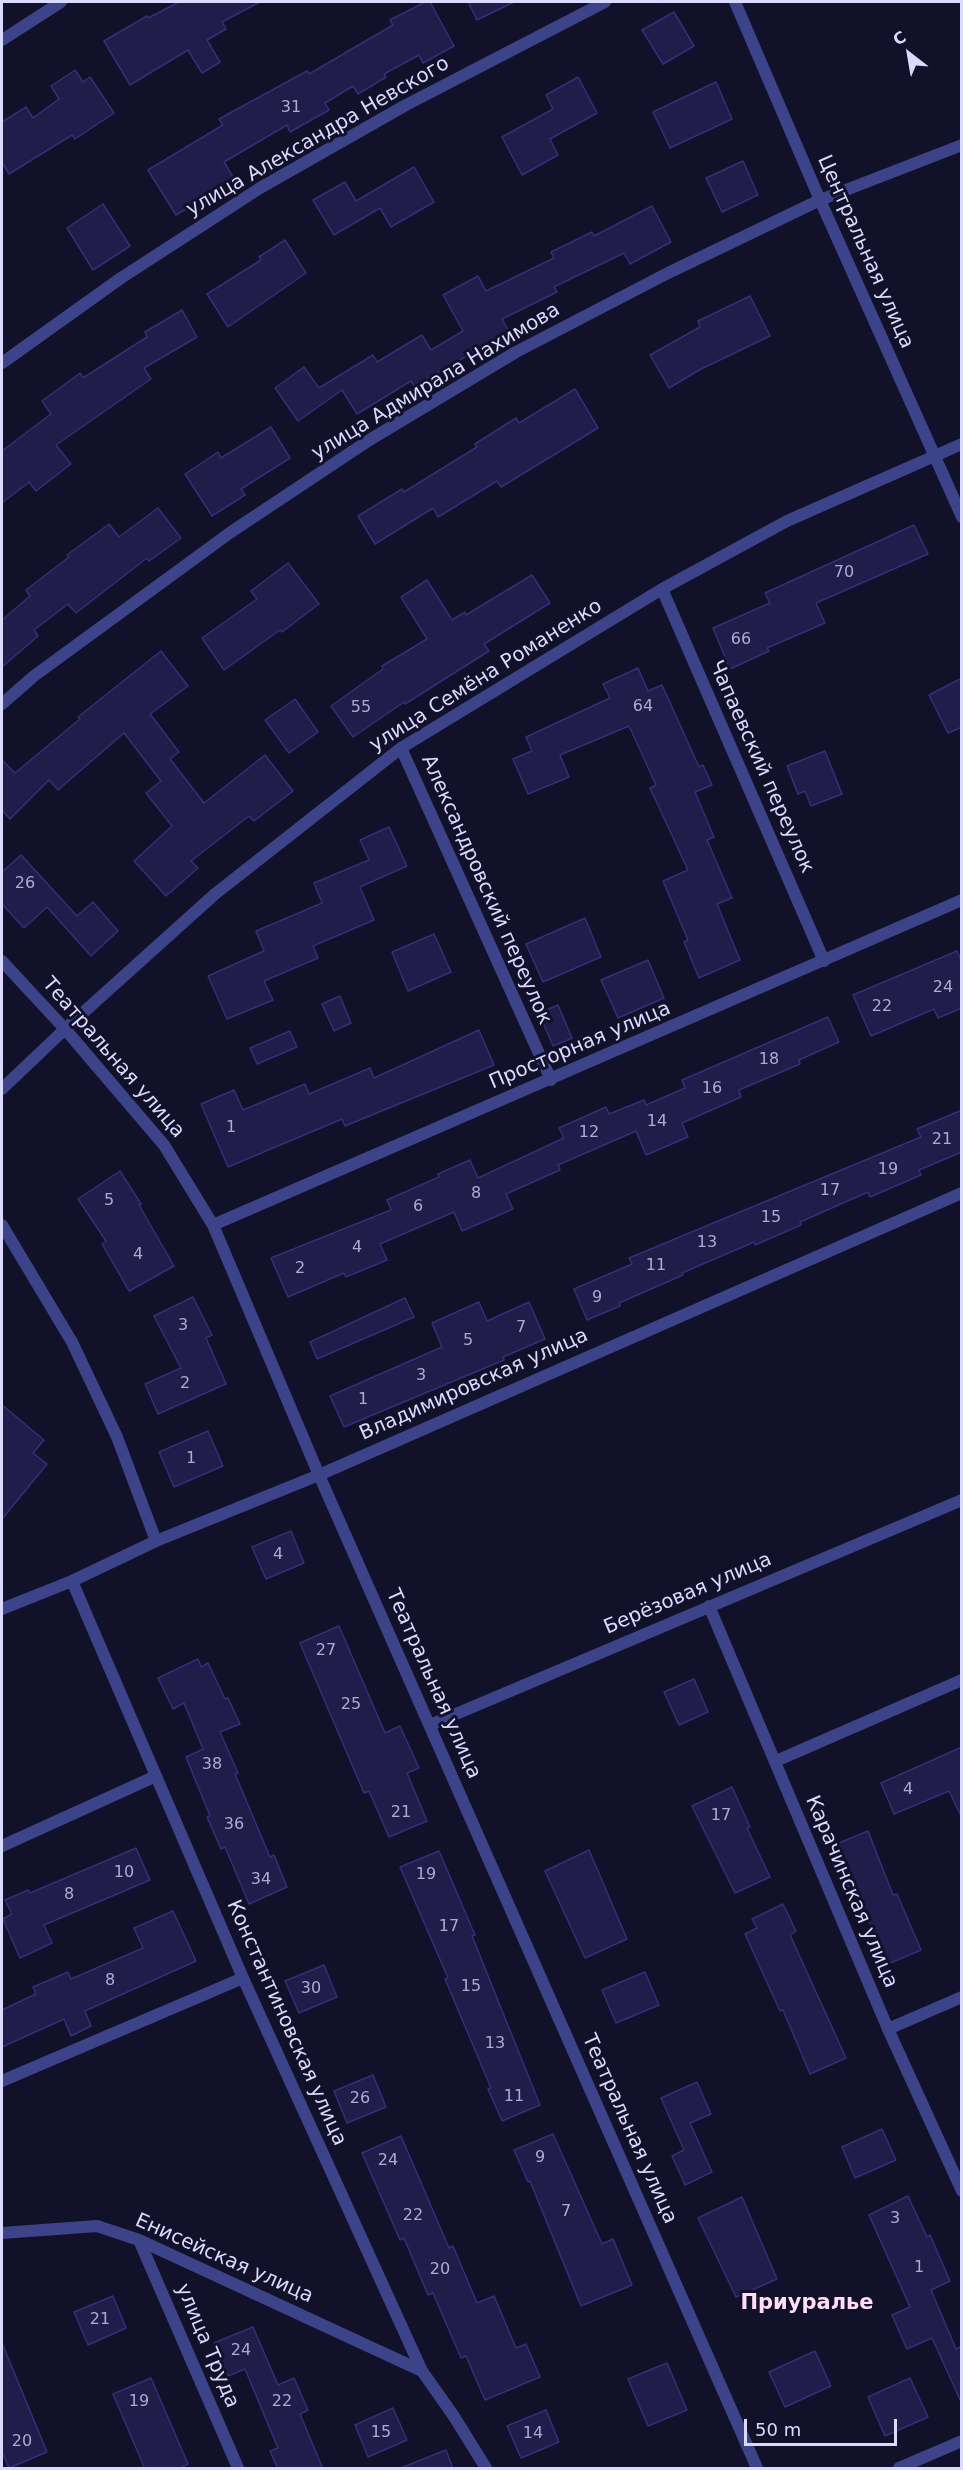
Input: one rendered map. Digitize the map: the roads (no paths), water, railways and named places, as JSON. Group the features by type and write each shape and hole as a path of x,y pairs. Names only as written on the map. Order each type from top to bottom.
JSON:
{"street":[{"path":"2,40 61,2"},
{"name":"улица Александра Невского","path":"2,363 121,278 260,188 406,105 605,2"},
{"name":"Центральная улица","path":"735,2 820,200 962,517"},
{"name":"улица Адмирала Нахимова","path":"2,704 34,676 231,532 371,440 516,352 668,273 820,200 962,145"},
{"name":"улица Семёна Романенко","path":"2,1089 215,894 401,748 662,589 787,521 962,444"},
{"name":"Чапаевский переулок","path":"662,589 825,961"},
{"name":"Александровский переулок","path":"401,748 551,1080"},
{"name":"Просторная улица","path":"213,1225 962,900"},
{"name":"Театральная улица","path":"2,961 65,1029 164,1145 213,1225 319,1475 757,2469"},
{"name":"Владимировская улица","path":"2,1610 72,1581 156,1541 319,1475 962,1193"},
{"path":"2,1225 72,1342 117,1437 156,1541"},
{"name":"Берёзовая улица","path":"430,1725 962,1500"},
{"name":"Константиновская улица","path":"72,1581 243,1978 422,2371 453,2415 486,2469"},
{"name":"Карачинская улица","path":"709,1606 888,2029 962,2191"},
{"path":"776,1761 962,1680"},
{"path":"2,1846 156,1776"},
{"path":"2,2081 243,1978"},
{"path":"888,2029 962,1997"},
{"name":"Енисейская улица","path":"2,2233 97,2226 139,2240 422,2371"},
{"name":"улица Труда","path":"139,2240 238,2469"},
{"path":"899,2469 962,2441"}],"district":[{"name":"Приуралье","path":"807,2304"}]}
